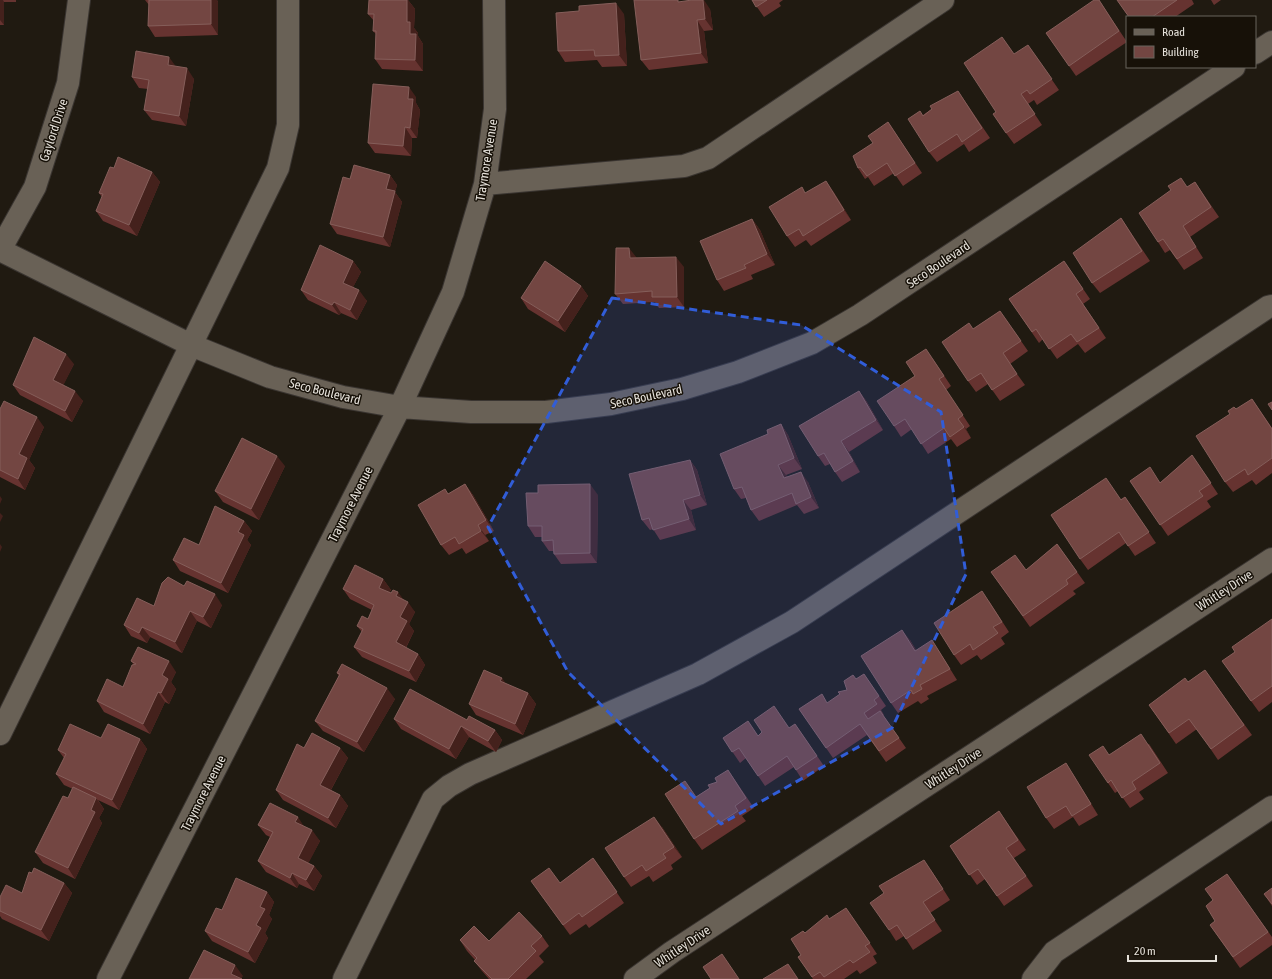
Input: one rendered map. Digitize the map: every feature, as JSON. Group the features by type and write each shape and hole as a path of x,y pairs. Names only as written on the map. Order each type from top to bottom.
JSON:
{"street":[{"name":"Gaylord Drive","path":"0,250 35,187 68,83 79,0"},
{"path":"0,734 278,168 288,125 288,0"},
{"name":"Traymore Avenue","path":"108,979 400,407 453,292 485,184 495,109 494,0"},
{"path":"485,184 684,166 708,158 943,0"},
{"path":"1256,52 1272,42"},
{"name":"Seco Boulevard","path":"0,250 191,345 270,377 342,397 400,407 471,412 546,412 610,404 682,389 738,372 812,343 860,315 1232,68"},
{"path":"344,979 433,799 449,786 470,774 698,674 792,622 1268,307 1272,306"},
{"name":"Whitley Drive","path":"635,979 685,943 1272,559"},
{"path":"1033,979 1054,952 1272,807"}],"highlighted area":[{"path":"612,298 801,325 941,412 966,574 892,728 721,824 568,672 488,527"}],"building":[{"path":"149,0 211,0 211,24 148,26"},
{"path":"369,0 407,0 407,22 410,22 410,34 416,34 415,60 375,59 376,31 373,31 374,14 368,14"},
{"path":"634,0 678,0 678,2 703,0 705,19 697,20 701,53 641,60"},
{"path":"752,0 767,0 756,7"},
{"path":"1094,0 1099,0 1119,31 1069,66 1046,33"},
{"path":"1117,0 1177,0 1153,16 1128,16"},
{"path":"616,3 619,55 595,56 594,50 558,51 556,13 579,11 579,6"},
{"path":"1002,37 1014,54 1028,45 1052,79 1030,94 1027,90 1021,94 1035,114 1006,133 993,114 996,112 964,63"},
{"path":"136,51 169,57 168,65 187,68 179,116 144,110 149,80 132,77"},
{"path":"373,84 409,87 408,99 413,99 410,128 405,127 403,146 368,143"},
{"path":"958,91 982,128 962,142 957,134 929,152 908,119 920,111 923,116 932,109 930,106"},
{"path":"888,122 915,163 895,176 887,163 867,176 860,167 858,168 853,156 873,143 868,136"},
{"path":"118,157 152,172 129,225 96,211 103,194 99,193 110,167 114,168"},
{"path":"354,165 390,175 386,189 395,191 383,237 330,224 343,177 350,179"},
{"path":"1181,178 1187,187 1195,182 1211,207 1183,226 1196,247 1177,259 1163,239 1158,242 1139,213 1171,190 1168,186"},
{"path":"826,181 844,210 803,236 799,229 787,236 769,207 802,187 805,193"},
{"path":"1121,218 1142,251 1092,283 1073,253"},
{"path":"752,219 767,254 744,265 746,268 717,280 700,241"},
{"path":"320,245 353,261 343,283 359,290 350,310 334,302 332,305 301,290"},
{"path":"616,248 629,248 630,258 676,257 677,297 652,297 652,291 615,294"},
{"path":"545,261 581,286 558,321 521,298"},
{"path":"1064,261 1083,289 1076,294 1099,328 1077,342 1071,334 1049,349 1036,329 1032,332 1009,299"},
{"path":"1000,311 1021,341 1003,353 1017,374 992,390 981,373 968,381 942,342 969,323 973,329"},
{"path":"34,337 66,354 53,380 75,391 65,411 13,385"},
{"path":"926,349 944,376 939,379 963,415 958,419 964,427 950,437 944,428 921,444 905,419 894,426 877,401 915,376 906,362"},
{"path":"859,391 876,420 841,441 853,461 835,472 824,453 818,456 799,426"},
{"path":"1252,399 1272,429 1272,458 1248,475 1245,469 1225,482 1196,436 1230,414 1228,411 1234,407 1236,409"},
{"path":"4,401 37,417 19,454 27,458 18,479 0,470 0,409"},
{"path":"1272,402 1272,410 1268,404"},
{"path":"781,424 794,458 778,465 784,478 801,472 811,497 796,504 792,493 751,510 742,487 734,489 720,454 768,434 767,430"},
{"path":"242,438 277,456 251,509 215,491"},
{"path":"1192,455 1211,483 1199,491 1203,496 1160,525 1130,481 1150,467 1160,483"},
{"path":"690,460 700,495 683,500 689,519 653,530 649,518 642,520 629,474"},
{"path":"1106,478 1121,500 1125,497 1149,532 1128,546 1119,532 1080,559 1051,515"},
{"path":"465,484 486,520 478,525 481,531 459,544 455,537 441,545 418,505 445,489 448,494"},
{"path":"590,484 590,553 554,554 553,540 542,541 542,526 528,526 526,493 538,493 538,485"},
{"path":"215,506 244,521 238,532 244,535 221,583 173,560 184,538 199,545"},
{"path":"1057,544 1077,572 1066,580 1068,584 1023,616 991,572 1015,555 1026,570"},
{"path":"355,565 383,579 379,588 391,593 393,590 398,592 396,596 408,602 400,617 407,621 396,642 418,654 409,671 354,647 363,629 357,626 362,616 368,619 374,605 343,589"},
{"path":"168,577 184,586 187,581 215,594 203,617 190,611 175,642 142,627 139,633 124,625 137,598 154,606 162,583"},
{"path":"982,591 1002,622 993,627 998,633 973,650 970,644 954,655 934,623"},
{"path":"1272,619 1272,686 1251,701 1222,661 1235,652 1232,647"},
{"path":"902,630 915,651 932,640 950,669 920,685 922,689 913,694 911,690 891,703 861,656"},
{"path":"138,647 169,661 162,675 168,679 161,693 158,692 143,724 97,701 107,679 123,687 132,665 136,664 131,661"},
{"path":"342,664 387,688 357,742 315,721 340,674 337,673"},
{"path":"484,670 502,678 500,681 528,693 515,724 469,704"},
{"path":"1205,670 1244,725 1211,749 1189,719 1169,733 1149,705 1185,678 1188,682"},
{"path":"864,674 879,696 874,700 877,704 864,713 868,719 880,711 899,738 879,751 860,724 826,748 799,709 822,694 827,703 840,694 838,692 847,690 844,681 853,675 856,679"},
{"path":"410,689 467,720 469,716 495,730 488,741 461,726 449,749 394,719"},
{"path":"774,706 789,728 795,724 817,756 796,770 787,756 758,776 739,748 732,752 723,738 748,721 758,736 762,732 754,720"},
{"path":"70,724 101,738 108,724 140,739 112,800 56,774 66,754 58,750"},
{"path":"312,733 340,748 320,785 340,795 328,818 276,790 297,744 304,748"},
{"path":"1141,734 1160,763 1132,782 1136,789 1122,798 1111,780 1108,783 1089,755 1103,746 1109,755"},
{"path":"1066,763 1091,804 1072,816 1066,806 1046,818 1027,787"},
{"path":"728,770 746,798 735,806 738,811 694,839 665,794 685,781 696,797 710,788 708,785 717,782 715,778"},
{"path":"73,787 96,798 91,810 95,812 68,868 35,852 63,796 68,798"},
{"path":"270,803 298,817 295,822 312,830 298,858 314,866 306,880 292,873 290,878 258,861 273,832 258,825"},
{"path":"999,811 1018,840 1006,848 1026,876 997,896 978,869 969,875 950,846"},
{"path":"654,817 674,847 663,854 666,858 646,871 642,865 624,877 605,848"},
{"path":"593,858 617,892 582,917 579,913 563,925 531,881 549,868 560,883"},
{"path":"924,860 943,889 923,902 935,920 906,939 897,925 889,930 870,903 884,893 879,886"},
{"path":"34,868 64,883 41,930 0,911 0,897 6,885 22,893 29,872 32,873"},
{"path":"1227,874 1268,932 1233,957 1210,925 1215,921 1206,906 1213,900 1205,889"},
{"path":"236,878 267,892 260,907 265,909 256,925 261,928 248,952 205,931 216,908 222,910"},
{"path":"1272,888 1272,904 1264,894"},
{"path":"846,908 870,943 865,946 870,952 853,963 850,960 824,977 820,972 812,977 798,957 801,955 791,939 803,931 805,933 827,915 829,919"},
{"path":"519,912 542,936 531,946 536,951 508,979 492,979 474,961 477,958 460,940 474,926 489,941"},
{"path":"204,950 235,965 231,974 242,979 189,979"},
{"path":"722,954 739,979 711,979 703,967"},
{"path":"788,964 798,979 763,979"}]}
